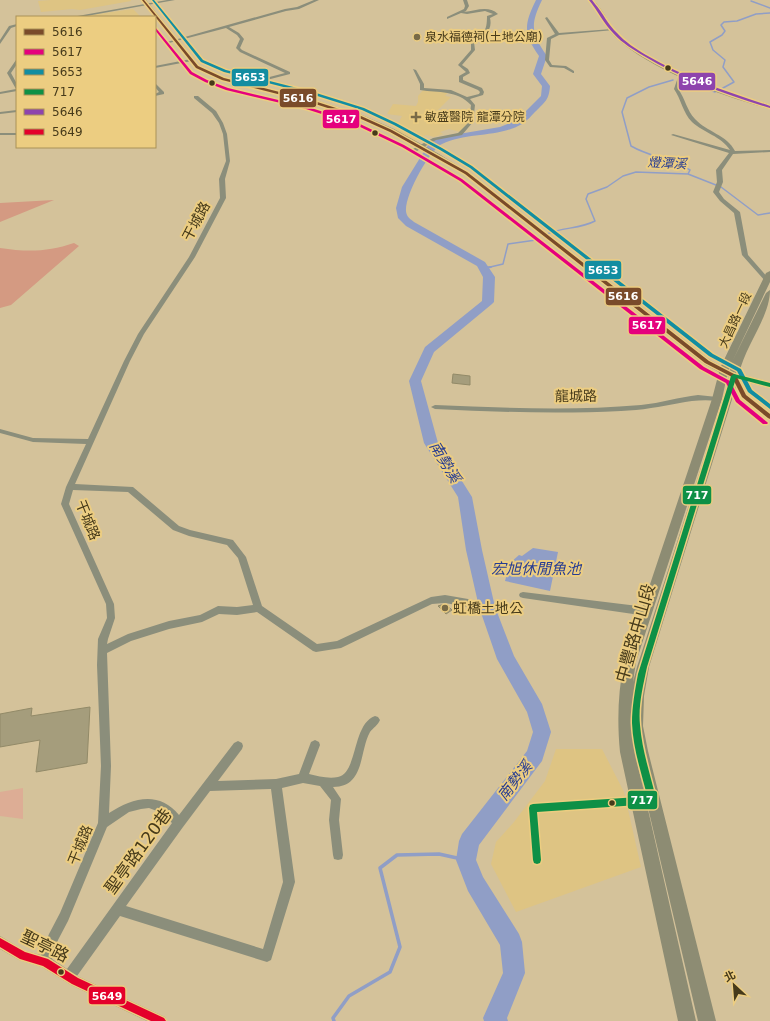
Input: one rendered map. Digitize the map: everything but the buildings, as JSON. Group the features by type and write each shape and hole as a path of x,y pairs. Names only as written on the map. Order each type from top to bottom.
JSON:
{"main road":[{"path":"137,0 143,4 152,16"},
{"path":"590,0 597,6 612,30 621,39 644,55 680,75 770,107"},
{"path":"143,4 149,16"},
{"path":"158,24 188,61 208,75 224,81 245,85 344,112 373,122 433,157 515,216 700,364 727,375 770,385"},
{"path":"188,61 190,68 219,83 245,88 340,114 420,150"},
{"name":"大昌路一段","path":"727,375 768,276"},
{"name":"大昌路一段","path":"727,375 737,362 770,293"},
{"name":"中豐路中山段","path":"687,1021 627,752 624,723 624,694 630,662 717,399 727,375"},
{"name":"中豐路中山段","path":"707,1021 636,726 637,696 643,667 729,396 727,375"}],"street":[{"path":"79,16 173,0"},
{"path":"172,41 298,8 317,0"},
{"path":"448,18 463,12 467,8 465,0"},
{"path":"463,12 469,13 490,10 496,14 488,17 489,22 485,34 472,42 473,50 460,65 467,70 468,73 461,76 461,81 480,89 482,92 481,95 467,98"},
{"path":"547,18 558,34"},
{"path":"0,43 10,27 16,25"},
{"path":"227,27 238,34 242,39 238,48 241,51 288,73 245,85"},
{"path":"574,72 565,68 551,66 547,60 549,56 547,49 549,38 558,34 612,30"},
{"path":"156,66 188,61"},
{"path":"16,62 9,73 16,87"},
{"path":"414,70 422,84 422,89 451,91 467,98 473,105 471,122 460,134 435,138 420,150"},
{"path":"680,75 676,89 682,96 688,113 698,124 723,139 733,152"},
{"path":"156,85 162,93 156,95"},
{"path":"0,93 16,89"},
{"name":"干城路","path":"45,962 53,938 64,917 103,823 106,766 103,639 111,618 110,604 65,504 70,487 92,442 108,400 141,334 192,257 223,198 222,179 228,161 225,134 222,123 214,112 196,97"},
{"path":"0,113 16,110"},
{"path":"0,134 16,134"},
{"path":"673,134 733,152 770,151"},
{"path":"733,152 718,170 719,186 716,192 737,212 745,255 768,276"},
{"path":"727,375 744,396 770,417"},
{"name":"龍城路","path":"435,407 492,410 590,410 643,407 705,396 717,399"},
{"path":"0,431 33,440 92,442"},
{"path":"70,487 130,489 176,528 189,533 230,542 242,557 258,608 316,648 338,645 431,601 445,599 468,603"},
{"path":"523,595 647,612"},
{"path":"103,651 128,638 169,625 202,618 218,610 237,611 258,608"},
{"path":"208,786 276,784 303,778 323,782 340,782 351,775 366,730 375,720"},
{"path":"303,778 315,745"},
{"name":"聖亭路120巷","path":"69,977 179,823 238,746"},
{"path":"323,782 336,799 334,820 338,855"},
{"path":"117,909 267,956 289,882 276,784"},
{"path":"103,823 118,812 137,803 154,804 161,807 167,810 179,823"},
{"name":"聖亭路","path":"0,942 24,956 45,962 69,977 161,1021"}],"shaded area":[{"path":"38,1 131,1 80,10 72,9 41,12"},
{"path":"133,9 140,16 83,16"},
{"name":"敏盛醫院 龍潭分院","path":"424,89 449,91 445,96 451,97 429,119 434,119 437,116 468,123 460,132 449,129 440,132 443,134 434,137 426,135 414,142 394,131 402,116 387,114 393,104 416,106 418,96"},
{"path":"54,200 0,222 0,203"},
{"path":"74,243 79,246 11,305 0,308 0,248 46,250"},
{"path":"556,749 602,749 624,792 641,867 516,912 491,864 496,842 514,822 545,781"},
{"path":"23,788 23,819 0,816 0,792"}],"water":[{"name":"宏旭休閒魚池","path":"533,548 558,552 550,591 505,581 510,563 519,555 522,556"}],"waterway":[{"name":"南勢溪","path":"496,1021 495,1018 514,973 511,942 475,884 466,860 469,841 535,755 542,732 536,710 506,659 487,607 474,550 465,497 431,443 415,381 429,350 488,302 489,277 481,264 410,224 402,216 401,208 407,187 431,147 438,142 450,138 502,129 520,122 545,97 546,86 537,74 543,56 533,41 529,29 532,16 539,0"},
{"name":"燈潭溪","path":"751,1 770,8"},
{"name":"燈潭溪","path":"723,88 734,82 723,67 725,60 713,50 710,42 722,35 725,31 721,25 724,22 737,21 756,14 770,13"},
{"path":"673,80 649,87 627,98 622,112 631,146 638,150 683,166 690,170 688,174"},
{"name":"燈潭溪","path":"685,82 715,92"},
{"name":"燈潭溪","path":"547,234 589,224 595,221 586,199 588,194 607,187 623,176 636,172 688,174"},
{"name":"燈潭溪","path":"688,174 721,187 758,215 770,213"},
{"name":"燈潭溪","path":"489,267 503,264 508,244 536,240"},
{"name":"燈潭溪","path":"484,268 489,267"},
{"path":"334,1021 333,1018 349,996 390,972 400,947 380,868 397,855 439,854 466,860"}],"transit line":[{"name":"5616","path":"143,0 156,16"},
{"name":"5653","path":"153,0 202,61 225,71 312,93 363,109 395,124 471,167 711,355 739,370 750,391 770,407"},
{"name":"5646","path":"590,0 615,34 655,61 673,71 711,87 770,107"},
{"name":"5616","path":"156,16 197,67 223,79 310,101 360,117 391,131 466,173 707,362 734,376 744,396 770,417"},
{"name":"5617","path":"156,29 191,73 206,81 227,89 307,108 357,124 403,146 461,180 702,368 728,382 738,401 765,423"},
{"name":"717","path":"537,860 533,808 638,801 652,798 640,753 636,725 637,703 643,667 734,376 770,385"},
{"name":"5649","path":"0,942 23,956 45,962 75,981 161,1021"}],"place":[{"name":"泉水福德祠(土地公廟)","path":"417,37"},
{"name":"敏盛醫院 龍潭分院","path":"416,117"},
{"name":"虹橋土地公","path":"445,608"}]}
